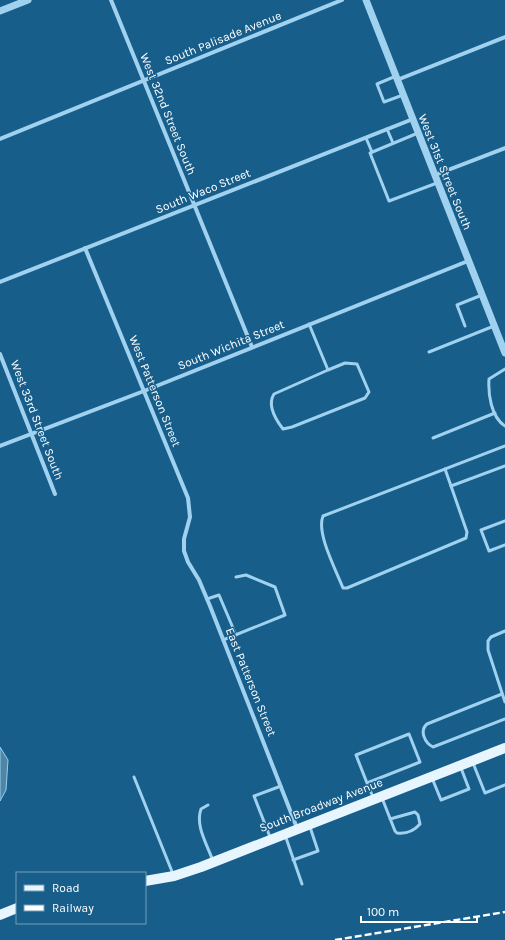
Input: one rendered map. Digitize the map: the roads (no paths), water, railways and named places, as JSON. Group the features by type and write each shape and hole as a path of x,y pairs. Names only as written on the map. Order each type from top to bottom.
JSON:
{"main road":[{"name":"South Broadway Avenue","path":"146,881 174,876 214,862 505,748"},
{"path":"0,915 16,908"}],"street":[{"path":"0,11 28,0"},
{"name":"West 32nd Street South","path":"111,0 252,347"},
{"name":"South Palisade Avenue","path":"0,139 342,0"},
{"name":"West 31st Street South","path":"366,0 505,353"},
{"path":"396,78 505,37"},
{"name":"South Waco Street","path":"0,282 413,119"},
{"path":"435,175 505,148"},
{"name":"West Patterson Street","path":"85,248 188,498 190,517 184,545"},
{"name":"South Wichita Street","path":"0,446 144,391 468,261"},
{"name":"West 33rd Street South","path":"0,354 55,494"},
{"name":"East Patterson Street","path":"184,545 188,562 199,580 207,599 298,828"}],"lane":[{"path":"396,78 377,84 384,102 403,95"},
{"path":"387,129 393,143"},
{"path":"372,152 418,133"},
{"path":"366,138 372,152 370,153 389,201 438,182"},
{"path":"465,326 457,305 482,295"},
{"path":"309,324 328,370"},
{"path":"429,352 494,326"},
{"path":"345,363 357,364 368,388 368,395 365,398 292,427 283,429 272,406 271,399 274,394 328,370 345,363"},
{"path":"505,369 489,379 488,392 499,423 505,426"},
{"path":"432,438 495,413"},
{"path":"445,469 467,532 466,538 347,588 343,588 325,544 320,523 323,516 445,469 505,446"},
{"path":"451,486 505,466"},
{"path":"505,521 481,530 489,551 505,545"},
{"path":"223,640 284,615 275,587 246,575 236,577"},
{"path":"207,599 219,595 236,635"},
{"path":"505,631 491,638 487,647 505,702"},
{"path":"502,694 427,724 423,731 426,741 434,747 505,719"},
{"path":"367,783 420,762 409,734 356,755 367,783 390,819 397,833 416,829 420,824 418,815 414,812 390,819"},
{"path":"472,761 485,793 505,784"},
{"path":"431,777 441,800 469,789 460,766"},
{"path":"134,777 174,876"},
{"path":"270,839 254,796 281,786"},
{"path":"208,805 201,809 198,817 200,827 214,862"},
{"path":"293,860 318,850 309,824"},
{"path":"284,834 302,884"}],"water":[{"path":"0,747 8,760 6,790 0,801"}],"railway":[{"path":"335,940 505,912"}]}
